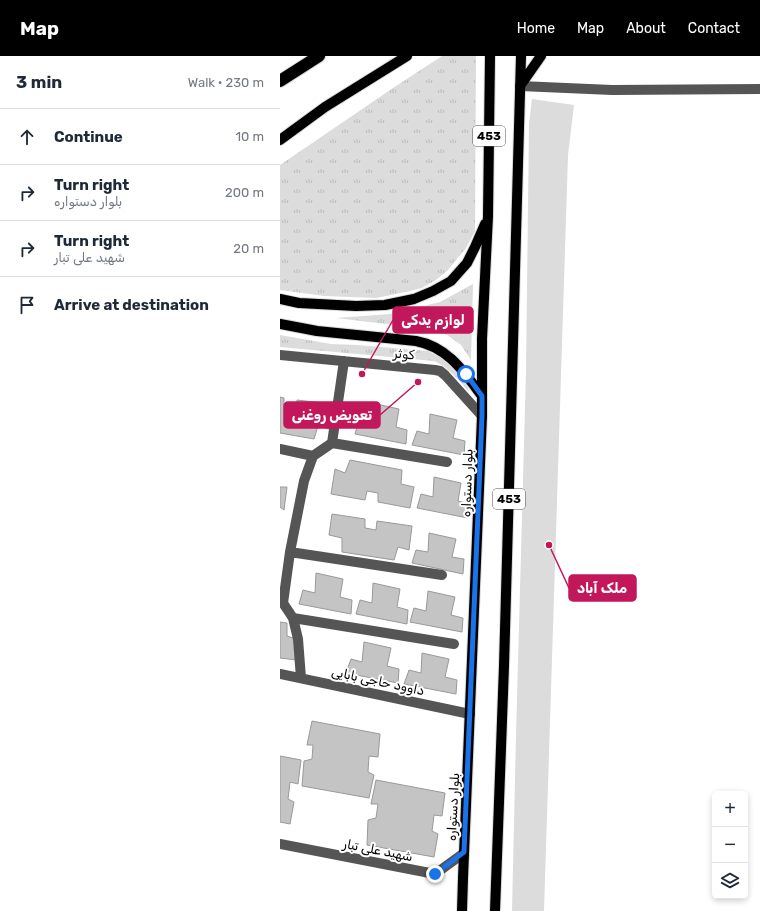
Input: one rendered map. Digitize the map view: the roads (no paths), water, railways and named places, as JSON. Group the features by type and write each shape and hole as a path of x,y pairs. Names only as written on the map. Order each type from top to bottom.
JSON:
{"highway":[{"path":"280,81 319,56"}],"main road":[{"path":"280,140 324,107 407,56"},
{"name":"بلوار دستواره","path":"462,911 482,416 482,339 488,216 490,56"},
{"name":"453","path":"495,911 522,56"},
{"path":"520,86 542,56"},
{"path":"280,146 324,107"},
{"path":"280,299 299,303 356,306 385,304 414,299 451,281 467,263 488,216"},
{"path":"280,324 317,331 427,343 447,354 466,374 482,396"}],"street":[{"path":"520,86 612,90 760,89"},
{"name":"کوثر","path":"280,355 440,371 482,416"},
{"path":"332,443 344,361"},
{"path":"300,678 298,639 292,618 282,602 304,481 313,456 332,443 446,462"},
{"path":"280,449 313,456"},
{"path":"290,552 442,575"},
{"path":"292,618 454,644"},
{"name":"داوود حاجی بابایی","path":"280,674 470,714"},
{"name":"شهید علی تبار","path":"280,844 435,874 464,852"}],"place":[{"name":"لوازم یدکی","path":"362,374"},
{"name":"تعویض روغنی","path":"418,382"},
{"name":"ملک آباد","path":"549,545"}]}
